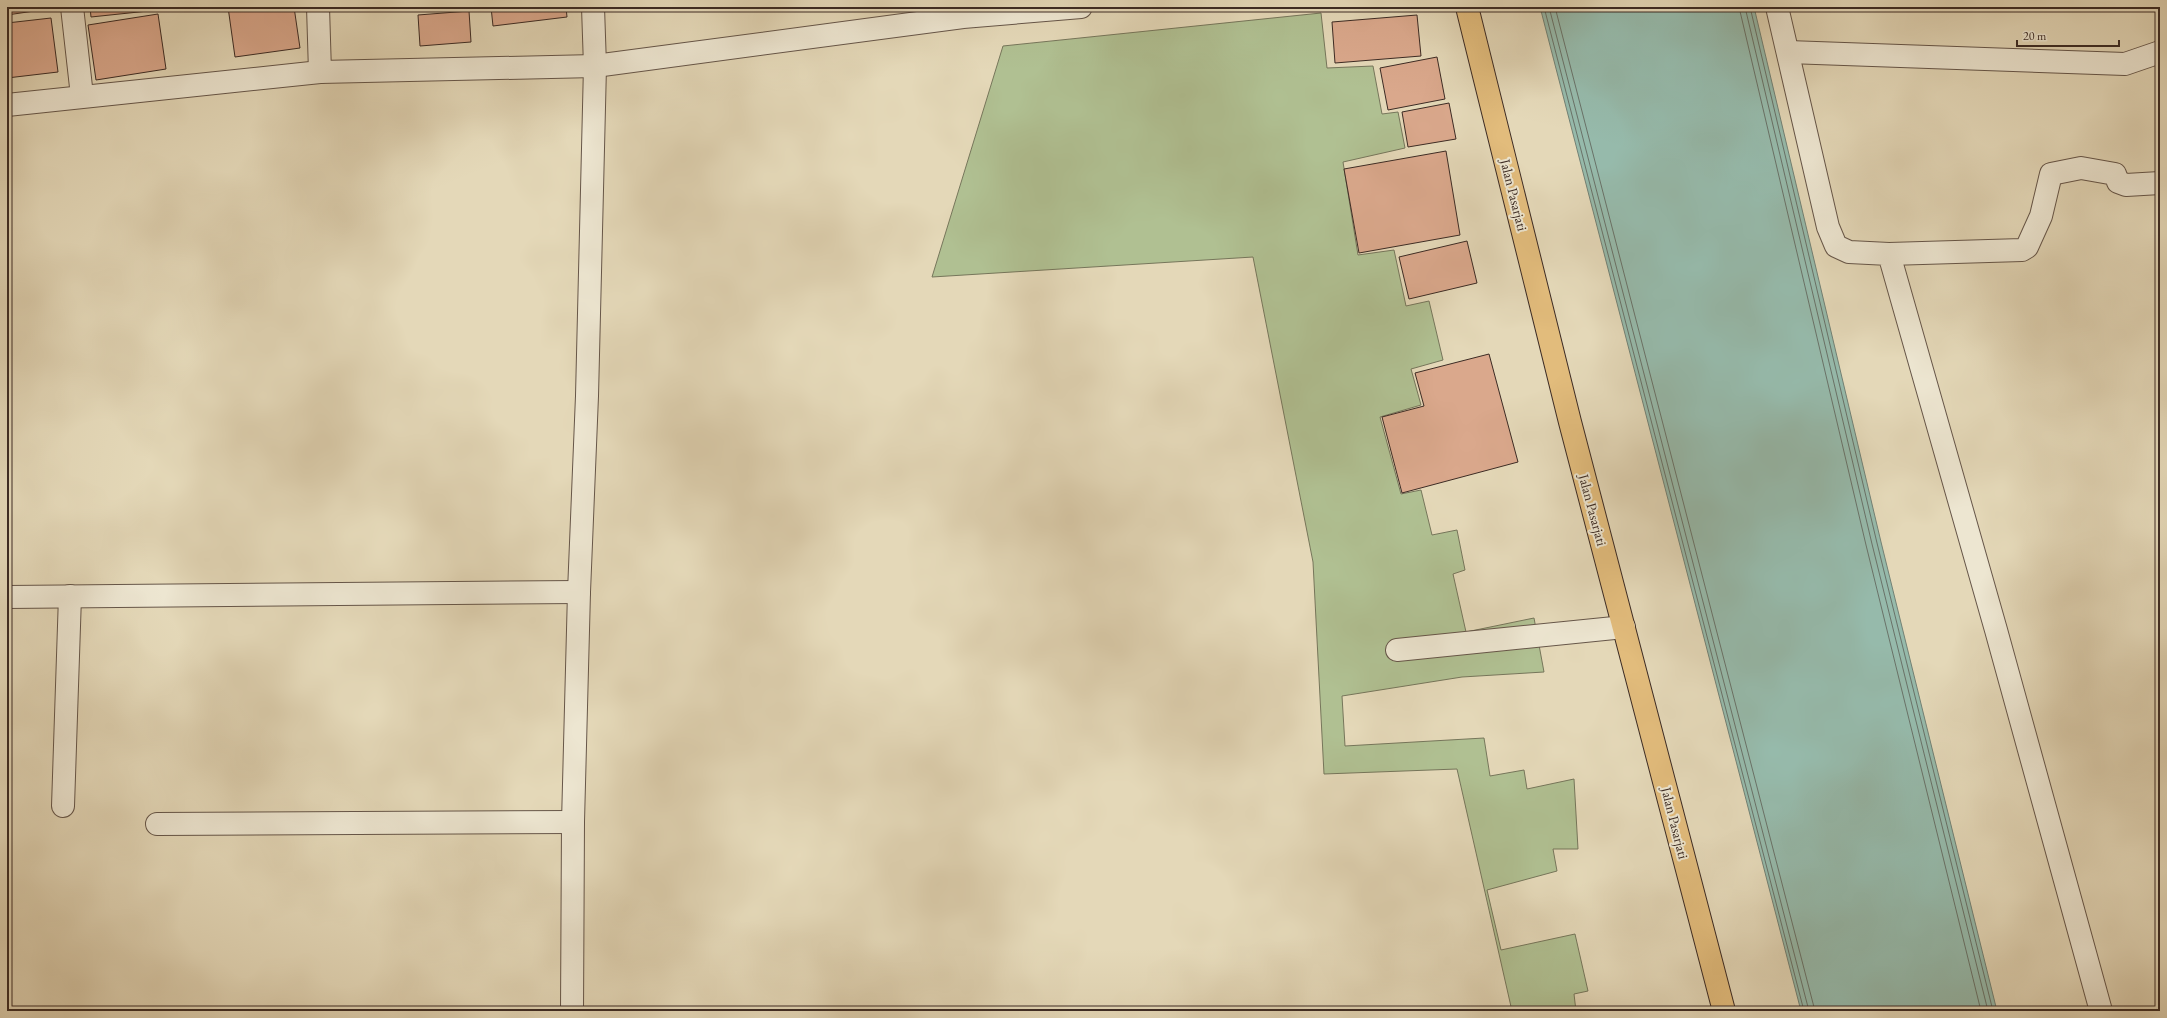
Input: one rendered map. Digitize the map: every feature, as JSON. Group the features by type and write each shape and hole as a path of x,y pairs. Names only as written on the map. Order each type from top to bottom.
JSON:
{"main road":[{"name":"Jalan Pasarjati","path":"1467,7 1570,422 1724,1011"}],"street":[{"path":"72,7 82,96"},
{"path":"318,7 320,72"},
{"path":"572,1011 573,822 579,592 587,396 595,66 593,7"},
{"path":"7,105 320,72 595,66 963,17 1081,7"},
{"path":"1777,7 1828,227 1836,246 1849,252 1889,254 2022,250 2027,247 2041,216 2051,174 2081,168 2116,174 2118,182 2126,185 2160,183"},
{"path":"1788,52 2125,64 2160,52"},
{"path":"1889,254 1996,630 2101,1011"},
{"path":"7,597 579,592"},
{"path":"63,806 70,596"},
{"path":"1397,650 1624,627"},
{"path":"157,824 573,822"}],"shaded area":[{"path":"1321,13 1327,68 1373,66 1382,114 1398,112 1405,148 1343,162 1358,255 1394,250 1406,306 1429,301 1443,360 1411,369 1421,405 1380,417 1401,494 1421,490 1432,535 1457,530 1465,570 1453,574 1466,632 1534,618 1544,672 1462,677 1342,696 1345,746 1484,738 1490,776 1524,770 1527,789 1574,779 1578,849 1553,849 1557,871 1487,890 1501,950 1575,934 1588,991 1574,994 1576,1011 1512,1011 1457,769 1324,774 1313,562 1253,257 932,277 1003,46"}],"water":[{"path":"1540,7 1754,7 1881,542 1997,1011 1801,1011"}],"building":[{"path":"7,7 41,7 41,10 7,15"},
{"path":"90,7 148,7 148,11 91,17"},
{"path":"228,7 294,7 300,48 235,57"},
{"path":"491,7 566,7 567,17 493,26"},
{"path":"469,11 471,42 420,46 418,15"},
{"path":"158,14 166,69 96,80 88,25"},
{"path":"1417,15 1421,56 1335,63 1332,22"},
{"path":"51,18 58,72 7,78 7,23"},
{"path":"1437,57 1445,99 1388,110 1380,68"},
{"path":"1449,103 1456,139 1408,147 1402,112"},
{"path":"1446,151 1460,235 1359,253 1344,169"},
{"path":"1467,241 1477,283 1409,299 1399,257"},
{"path":"1489,354 1518,462 1402,493 1382,417 1424,406 1415,373"}]}
